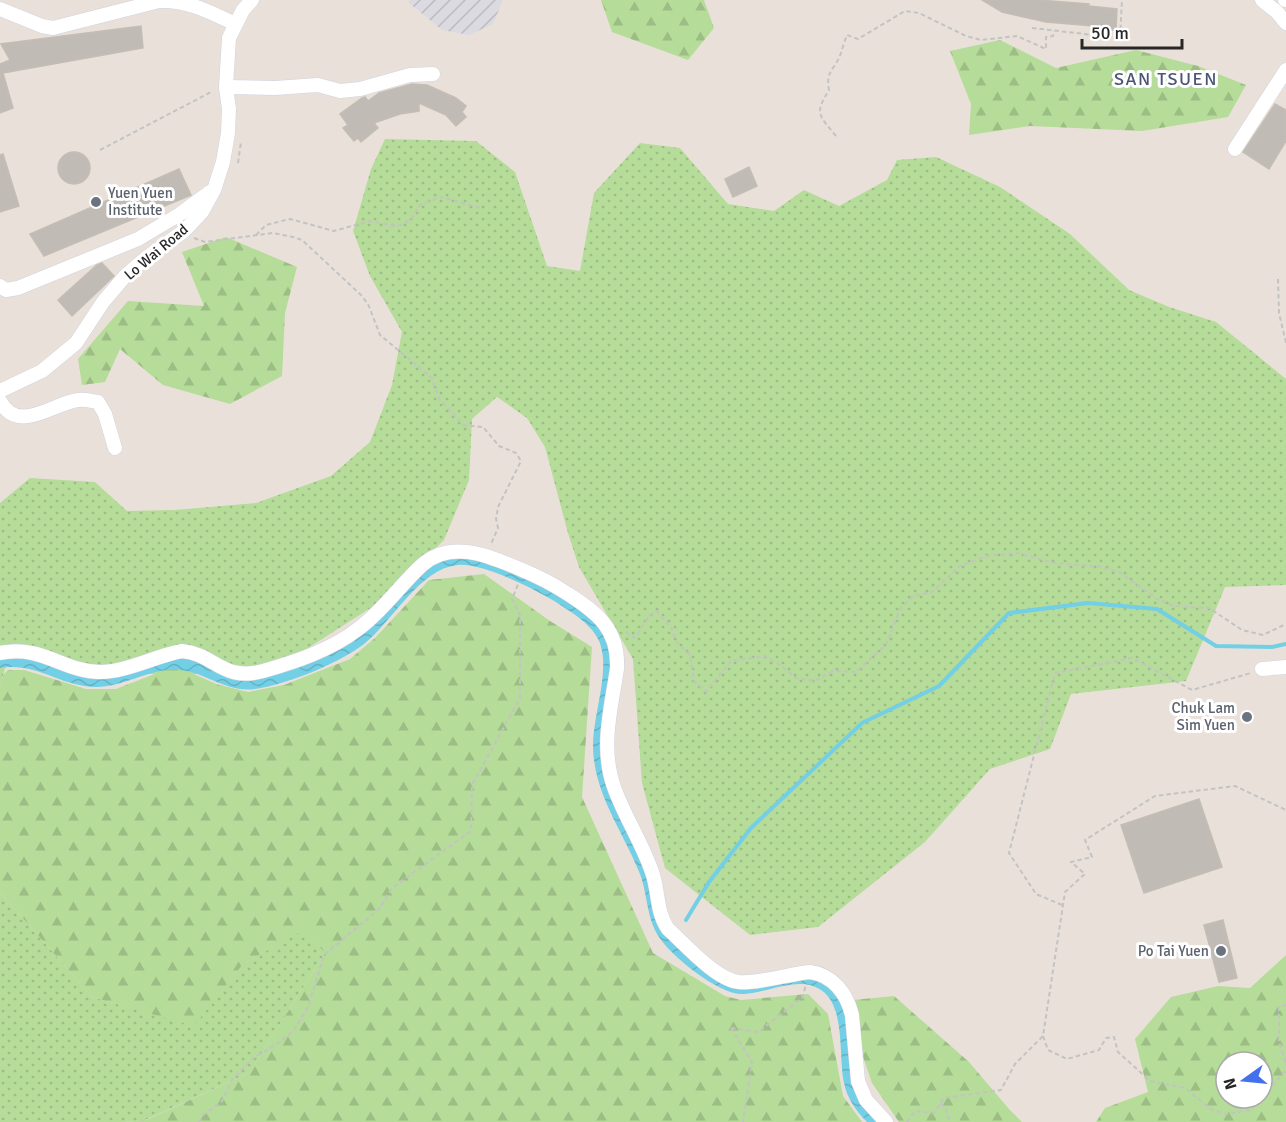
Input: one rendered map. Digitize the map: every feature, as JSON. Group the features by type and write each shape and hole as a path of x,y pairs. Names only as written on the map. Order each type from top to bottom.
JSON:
{"street":[{"name":"Lo Wai Road","path":"0,392 42,371 76,343 103,302 126,276 146,258 184,231 202,212 224,162 229,110 222,88 229,38 235,24 252,0"},
{"path":"1262,0 1286,23"},
{"path":"0,9 52,28 159,1 176,1 195,6 235,24"},
{"path":"1235,149 1286,70"},
{"path":"222,88 318,86 340,90 360,90 410,75 433,74"},
{"path":"0,286 6,290 18,288 128,243 180,214 214,189"},
{"path":"0,401 11,415 21,417 57,408 77,400 98,402 105,414 115,448"},
{"path":"0,653 20,651 38,653 82,669 102,672 182,651 190,652 234,674 257,672 334,645 359,628 423,564 451,552 463,551 486,555 567,592 602,619 610,632 618,657 606,737 608,765 615,790 651,869 657,887 661,916 668,929 719,974 734,981 746,982 810,972 818,973 842,990 852,1015 858,1081 866,1100 886,1122"},
{"path":"1262,669 1286,667"}],"path":[{"path":"1032,28 1120,38 1122,0"},
{"path":"836,136 822,118 819,110 829,90 827,79 831,68 838,60 847,35 858,39 905,11 919,13 966,36 981,40 1017,36 1046,49 1046,37 1053,36 1053,30"},
{"path":"100,150 222,88"},
{"path":"256,235 266,225 290,219 333,231 369,221 398,226 410,220 425,201 441,197 481,208"},
{"path":"192,237 205,242 273,233 302,240 340,278 361,295 368,304 380,335 432,378 439,399 464,425 483,427 499,446 516,453 520,461 498,507 496,519 498,528 486,555"},
{"path":"1278,279 1279,313 1286,343"},
{"path":"622,630 635,638 650,615 657,611 671,627 677,643 690,655 694,681 706,692 731,661 765,656 780,664 796,678 814,681 834,671 856,672 886,645 900,609 913,596 932,592 960,566 987,556 1017,553 1054,563 1102,567 1121,573 1157,599 1174,606 1209,608 1242,630 1263,635 1286,624"},
{"path":"199,1122 203,1115 222,1101 232,1080 252,1059 280,1042 294,1030 308,1007 324,955 379,909 392,888 471,831 472,785 520,698 520,615 512,599 524,571"},
{"path":"1063,905 1036,894 1009,853 1055,673 1132,658 1192,690 1262,669"},
{"path":"1251,1110 1227,1114 1212,1110 1185,1088 1150,1082 1118,1052 1114,1037 1106,1038 1099,1050 1067,1059 1048,1050 1043,1036 1065,892 1085,874 1071,862 1092,857 1085,840 1155,796 1235,786 1286,810"},
{"path":"743,1122 752,1062 731,1028 758,1032 802,998 810,972"},
{"path":"1286,1005 1279,1006 1279,1042 1286,1064"},
{"path":"907,1122 915,1111 934,1113 944,1098 1001,1090 1016,1065 1043,1036"},
{"path":"1274,1084 1286,1070"},
{"path":"940,1104 945,1107 951,1122"}],"shaded area":[{"path":"409,0 503,0 493,24 469,35 442,30 409,3"}],"green space":[{"path":"601,0 704,0 714,28 688,60 612,32"},
{"path":"1000,40 1056,68 1136,50 1198,66 1246,85 1228,117 1142,131 1030,126 969,135 971,104 950,51"},
{"path":"385,139 476,141 515,172 547,266 580,271 594,193 640,143 680,148 728,204 774,211 804,190 839,206 887,180 897,160 936,157 1000,187 1070,234 1129,290 1169,307 1216,322 1286,379 1286,585 1225,587 1186,681 1071,694 1050,749 990,769 925,842 818,927 750,935 665,868 642,783 633,659 579,567 545,447 527,418 497,397 472,419 469,480 444,540 383,600 280,666 196,674 87,674 8,657 0,687 0,503 30,478 95,482 127,511 175,510 256,503 331,476 370,442 392,385 402,332 370,276 353,231 371,169"},
{"path":"226,237 297,267 285,313 282,376 230,404 163,385 120,349 105,382 82,385 78,359 128,301 204,306 182,252"},
{"path":"484,574 550,621 592,647 582,797 653,953 725,996 741,1000 808,994 828,1014 843,1096 862,1122 124,1122 146,1120 249,1073 325,953 304,930 243,964 194,1026 92,997 0,892 0,687 3,675 8,670 24,670 86,689 116,689 170,668 180,668 216,684 248,692 284,685 350,659 375,638 429,580"},
{"path":"0,892 92,997 193,1025 243,964 304,929 325,953 249,1073 145,1120 0,1122"},
{"path":"1286,955 1286,1122 1096,1122 1105,1108 1148,1092 1135,1039 1171,997 1218,986 1250,988"},
{"path":"894,996 969,1062 1022,1122 899,1122 872,1083 861,1051 853,1000"}],"water":[{"path":"467,555 548,586 596,620 613,651 603,741 648,870 656,910 718,978 809,976 823,980 845,1003 854,1079 882,1122 867,1122 856,1109 845,1089 838,1019 829,997 821,990 803,984 793,984 753,993 734,993 722,989 697,973 674,954 659,937 649,914 643,882 603,796 594,763 594,734 603,670 600,643 582,620 529,587 472,566 458,565 444,568 407,597 375,634 354,651 312,672 255,689 235,688 198,674 179,670 158,671 117,684 96,687 71,683 26,668 0,668 0,656 15,654 74,670 181,657 203,663 224,675 322,654 432,562"}],"building":[{"path":"982,0 1039,0 1117,9 1116,30 1046,22 1002,12"},
{"path":"141,26 143,48 3,73 13,108 0,113 0,64 10,60 1,44"},
{"path":"412,84 427,85 456,98 466,106 462,112 466,117 456,126 446,115 419,103 419,111 400,114 374,123 378,128 361,142 358,138 354,141 343,128 348,125 340,114 362,98 365,97 368,101 379,93"},
{"path":"1275,104 1286,110 1286,141 1269,169 1243,152"},
{"path":"74,152 85,157 90,168 85,179 74,184 63,179 58,168 63,157"},
{"path":"3,154 19,206 0,212 0,155"},
{"path":"749,167 757,186 733,197 725,179"},
{"path":"179,169 191,195 44,256 30,234"},
{"path":"102,263 114,276 72,316 58,300"},
{"path":"1199,799 1222,867 1144,893 1121,825"},
{"name":"Po Tai Yuen","path":"1223,920 1237,978 1219,982 1204,925"}],"waterway":[{"path":"686,920 709,882 751,828 862,723 939,686 1009,613 1088,603 1157,609 1216,646 1272,647 1286,644"}],"place":[{"name":"Yuen Yuen Institute","path":"96,202"},
{"name":"Chuk Lam Sim Yuen","path":"1247,717"},
{"name":"Po Tai Yuen","path":"1221,951"}],"district":[{"name":"SAN TSUEN","path":"1166,79"}]}
